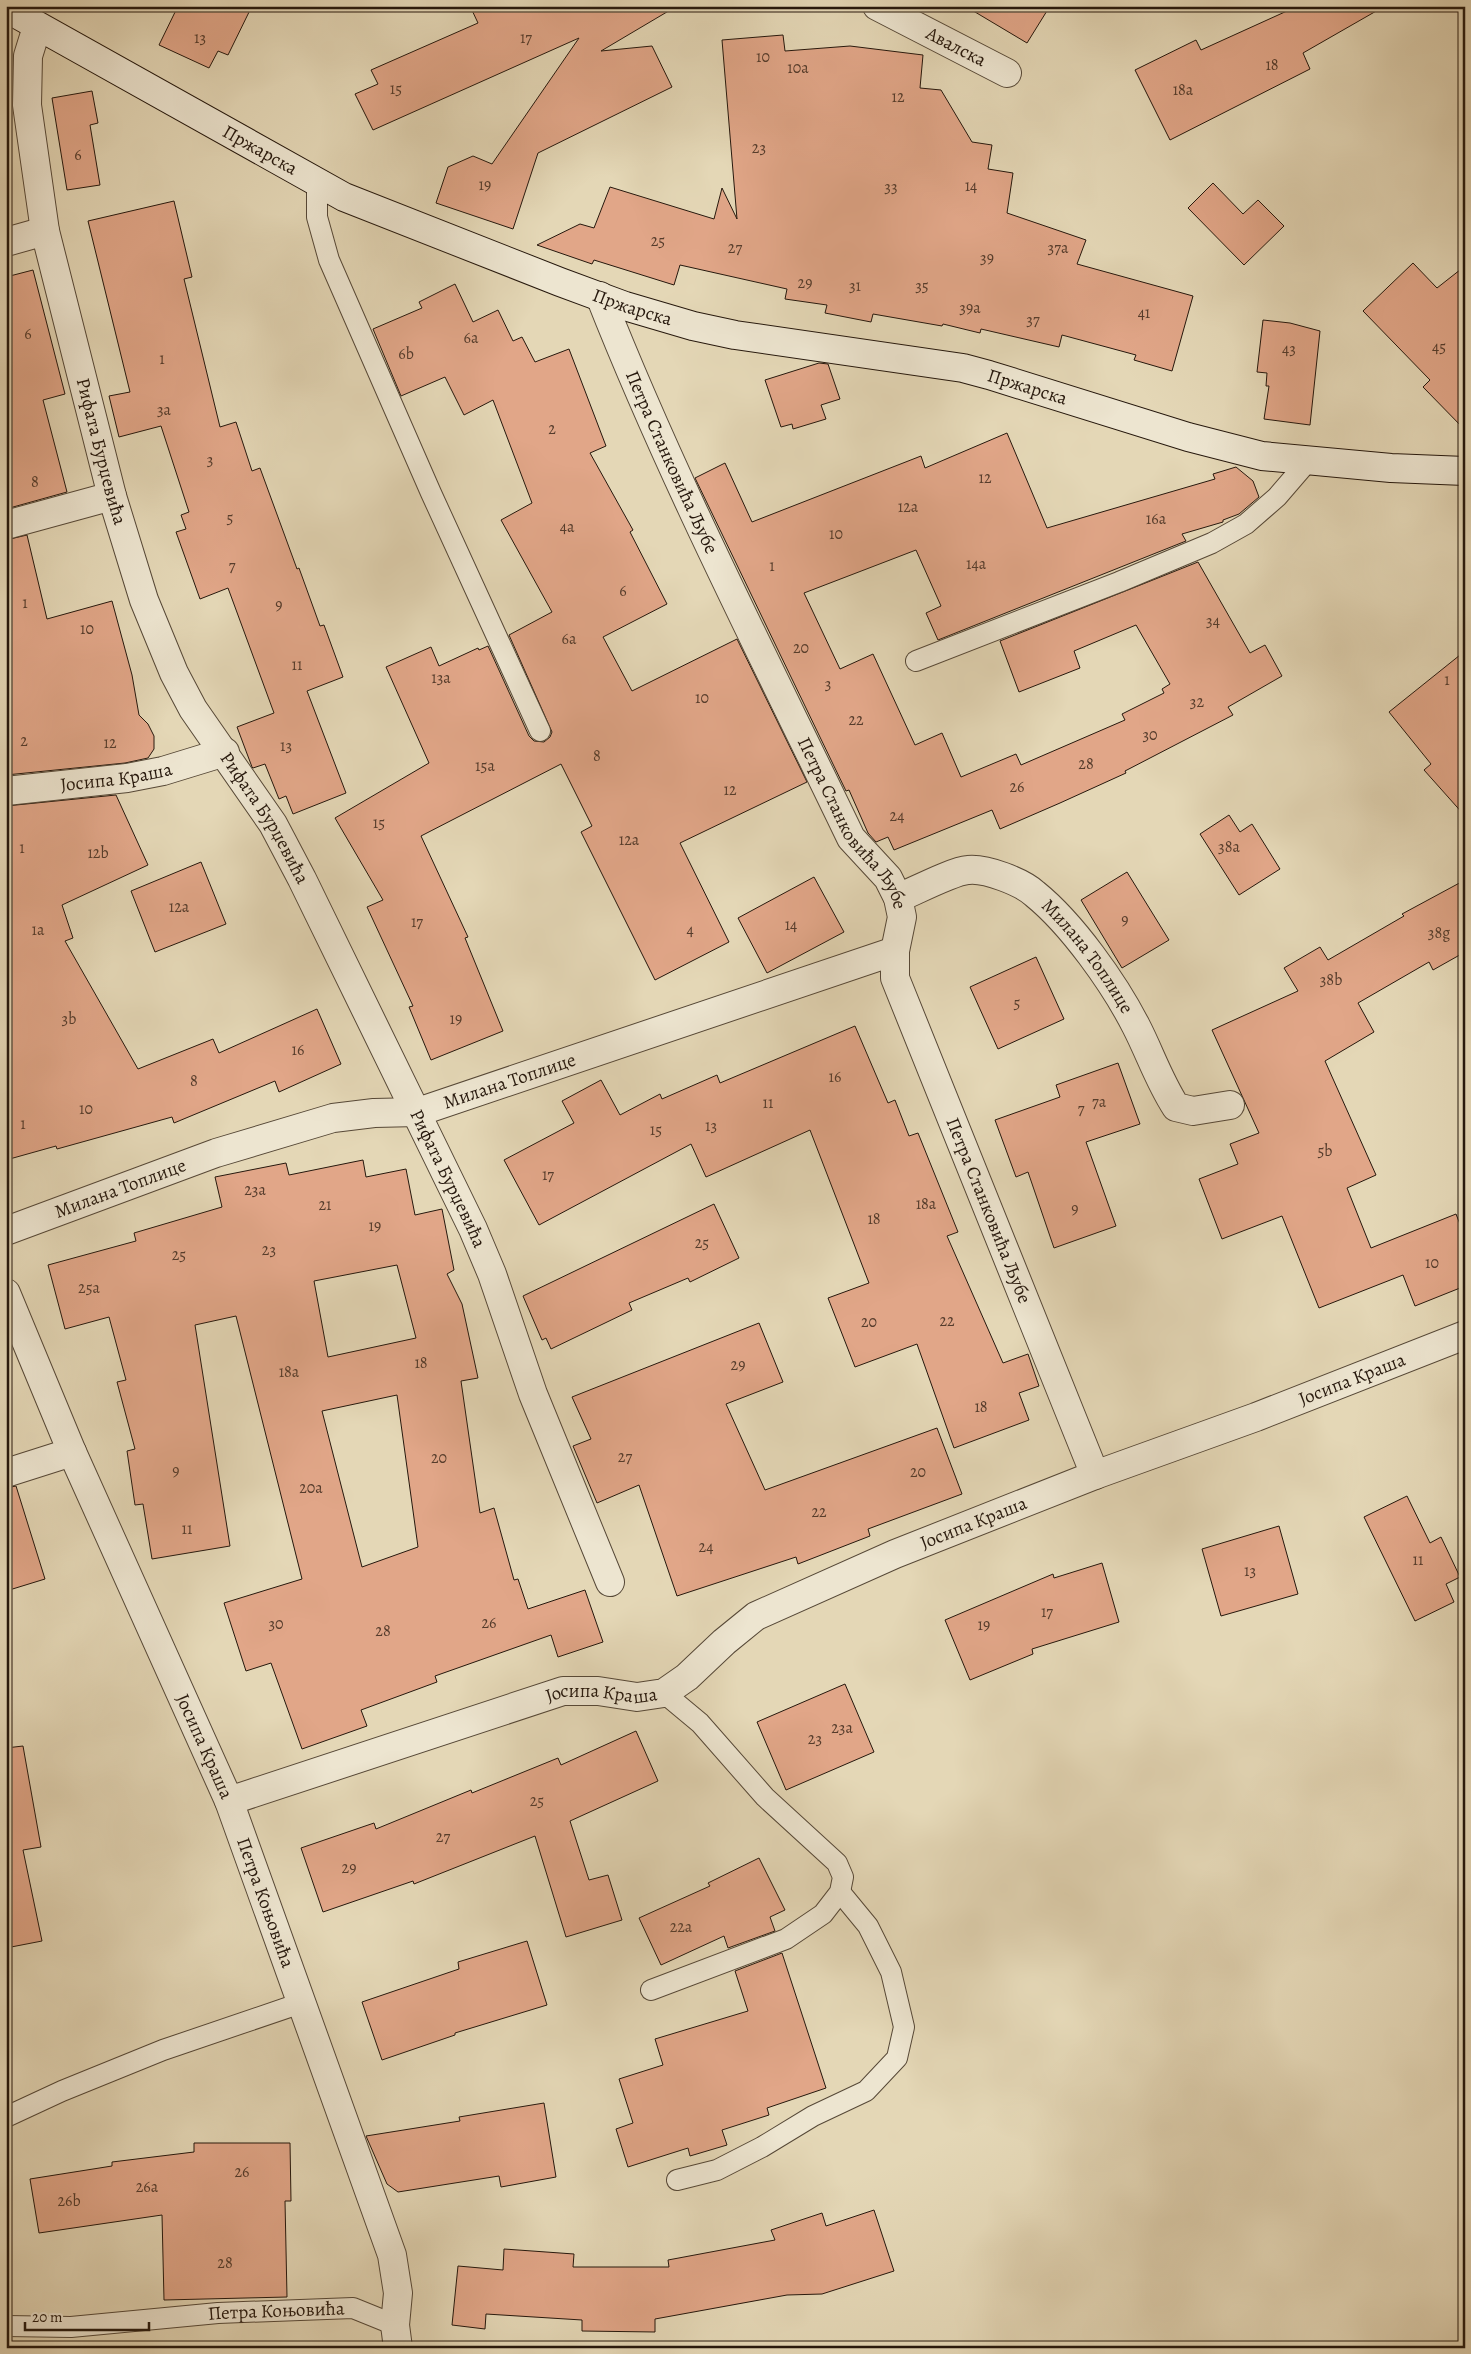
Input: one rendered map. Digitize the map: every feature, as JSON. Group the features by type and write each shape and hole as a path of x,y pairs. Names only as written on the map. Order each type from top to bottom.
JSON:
{"street":[{"name":"Авалска","path":"877,6 1007,73"},
{"name":"Пржарска","path":"6,8 317,182 371,209 600,296 693,326 963,368 1220,446 1262,456 1422,470 1465,471"},
{"name":"Рифата Бурџевића","path":"37,27 28,56 28,105 45,231 69,334 112,496 144,600 174,674 193,709 225,752 273,824 418,1112 492,1274 533,1394 610,1582"},
{"path":"6,242 45,231"},
{"name":"Петра Станковића Љубе","path":"600,296 639,391 851,838 888,878 898,898 902,917 895,951 895,978 1095,1475"},
{"path":"6,525 112,496"},
{"name":"Јосипа Краша","path":"6,792 127,778 163,771 225,752"},
{"name":"Милана Топлице","path":"898,898 968,870 995,873 1034,893 1067,927 1107,977 1136,1026 1162,1085 1176,1108 1193,1112 1230,1105"},
{"name":"Милана Топлице","path":"6,1231 216,1153 333,1118 374,1113 418,1112 895,951"},
{"name":"Јосипа Краша","path":"6,1293 72,1452 229,1801 563,1691 598,1691 637,1697 664,1693 687,1677 724,1642 756,1616 896,1554 1095,1475 1256,1417 1465,1335"},
{"path":"6,1473 72,1452"},
{"name":"Петра Коњовића","path":"229,1801 392,2256 398,2293 396,2336"}],"lane":[{"path":"317,182 317,217 329,260 431,493 540,731"},
{"path":"916,661 1119,582 1212,543 1246,524 1277,497 1308,461"},
{"path":"651,1990 786,1939 823,1914 840,1892 843,1877 837,1863 765,1796 729,1758 700,1722 664,1693"},
{"path":"677,2180 717,2170 762,2147 813,2116 866,2091 898,2058 904,2027 892,1972 868,1926 840,1892"},
{"path":"6,2117 62,2091 163,2050 301,2003"},
{"name":"Петра Коњовића","path":"6,2326 71,2326 218,2313 353,2308 396,2336"}],"building":[{"path":"178,6 252,6 228,55 218,51 209,68 159,45"},
{"path":"470,6 677,6 601,51 652,46 672,87 538,153 513,229 436,203 448,167 473,156 492,164 579,38 373,130 355,94 378,84 371,70 478,23"},
{"path":"965,6 1050,6 1027,43"},
{"path":"1298,6 1385,6 1303,53 1310,69 1170,140 1135,70 1196,40 1201,50"},
{"path":"783,35 785,51 850,46 923,55 920,88 941,90 972,142 992,145 988,169 1013,173 1007,213 1086,240 1077,264 1193,296 1172,371 1134,360 1136,355 1062,335 1059,347 981,329 980,333 943,324 942,326 873,314 871,322 825,313 827,305 785,299 787,289 680,265 674,285 594,260 592,264 537,245 580,224 594,228 610,187 714,219 722,188 737,219 722,40"},
{"path":"92,91 98,123 90,125 100,185 67,190 52,98"},
{"path":"1213,183 1243,214 1258,200 1284,226 1244,265 1188,208"},
{"path":"174,201 192,277 184,279 220,427 236,422 252,471 260,468 297,569 299,568 320,626 324,625 343,677 307,691 346,793 293,814 286,796 279,799 265,764 252,767 237,727 274,713 228,588 200,599 176,532 186,529 181,515 189,512 161,426 119,437 109,396 130,392 88,221"},
{"path":"1413,263 1437,288 1465,266 1465,430 1423,387 1430,380 1363,311"},
{"path":"33,270 65,394 43,400 67,492 6,509 6,277"},
{"path":"455,284 473,322 498,310 513,341 522,337 535,362 569,349 606,446 590,453 633,530 630,532 667,604 603,637 632,691 737,639 807,782 680,843 729,942 655,980 581,832 592,826 561,764 421,836 468,937 465,938 503,1031 431,1060 409,1007 413,1006 367,907 383,900 335,818 429,763 386,667 431,647 439,666 478,648 479,650 488,646 529,736 534,741 544,742 550,737 552,732 509,635 552,612 501,520 532,503 493,400 464,415 445,377 401,396 373,329 422,308 419,302"},
{"path":"1263,320 1290,323 1320,331 1310,425 1264,419 1269,386 1266,386 1267,373 1257,372"},
{"path":"819,363 828,364 840,399 821,405 826,419 793,429 792,424 781,427 765,380"},
{"path":"1007,433 1047,528 1215,479 1213,474 1236,467 1253,481 1259,497 1239,514 1223,520 1223,522 1182,534 1186,541 938,640 926,613 941,606 916,550 804,593 840,669 873,654 915,745 942,733 961,777 1016,754 1021,765 1125,720 1122,714 1164,693 1162,689 1170,684 1136,625 1074,651 1080,668 1019,692 1000,641 1198,562 1250,653 1265,645 1282,676 1228,707 1233,715 1125,771 1126,773 1060,803 1000,829 992,810 894,850 888,837 876,842 868,833 849,790 846,791 695,478 725,463 752,522 921,456 925,468"},
{"path":"27,535 47,619 112,601 132,675 139,715 148,724 154,736 154,749 148,758 125,763 6,775 6,540"},
{"path":"1465,651 1465,816 1424,770 1431,764 1389,712"},
{"path":"116,795 148,865 62,905 73,938 65,941 138,1069 213,1039 219,1053 317,1009 341,1064 279,1092 275,1081 174,1123 172,1117 57,1149 56,1146 6,1160 6,806"},
{"path":"1229,815 1240,832 1252,824 1280,869 1239,895 1200,834"},
{"path":"201,862 226,924 155,952 131,891"},
{"path":"1127,872 1169,940 1122,968 1081,900"},
{"path":"814,877 844,932 767,973 738,918"},
{"path":"1465,880 1465,952 1433,970 1429,962 1358,1003 1374,1032 1325,1061 1376,1175 1347,1188 1371,1248 1456,1214 1465,1237 1465,1286 1415,1306 1403,1275 1319,1308 1282,1216 1222,1239 1199,1179 1238,1164 1230,1144 1259,1133 1212,1030 1298,991 1284,968 1320,947 1328,960 1404,916 1402,914"},
{"path":"1036,957 1064,1019 998,1049 970,987"},
{"path":"855,1026 888,1103 895,1100 909,1136 918,1133 958,1232 947,1236 1003,1363 1028,1354 1039,1386 1019,1393 1029,1420 954,1448 917,1344 855,1367 828,1298 869,1283 810,1130 706,1177 691,1144 539,1225 504,1160 574,1123 562,1101 601,1080 620,1115 660,1094 662,1099 717,1075 720,1083"},
{"path":"1118,1063 1140,1124 1086,1142 1116,1226 1054,1248 1028,1172 1016,1177 995,1120 1060,1097 1056,1085"},
{"path":"363,1160 366,1177 406,1169 415,1215 442,1209 454,1270 447,1274 462,1304 478,1378 461,1381 480,1513 494,1508 514,1580 518,1579 528,1609 585,1590 603,1642 558,1657 551,1635 435,1676 437,1682 361,1710 367,1726 302,1749 271,1663 246,1671 224,1603 302,1579 236,1316 195,1325 230,1546 152,1559 143,1504 135,1505 127,1451 135,1449 117,1382 126,1380 109,1317 65,1329 48,1265 136,1241 134,1233 222,1207 215,1177 286,1163 289,1175","holes":["397,1265 416,1338 328,1357 314,1281","397,1395 418,1547 362,1567 322,1411"]},
{"path":"714,1204 739,1258 690,1282 688,1278 629,1303 632,1310 551,1349 546,1338 542,1340 523,1296"},
{"path":"759,1323 783,1382 726,1404 765,1490 937,1428 962,1494 868,1529 870,1536 798,1564 796,1557 677,1596 639,1485 597,1503 573,1446 591,1439 572,1397"},
{"path":"16,1486 45,1579 6,1591 6,1488"},
{"path":"1407,1496 1430,1543 1441,1537 1460,1577 1446,1584 1454,1602 1415,1621 1364,1517"},
{"path":"1279,1526 1298,1594 1221,1616 1202,1549"},
{"path":"1102,1563 1119,1622 1032,1649 1033,1654 970,1680 945,1620 1053,1574 1054,1578"},
{"path":"845,1684 874,1752 786,1790 757,1722"},
{"path":"636,1731 658,1781 570,1821 589,1880 608,1875 622,1920 566,1937 535,1836 414,1884 413,1881 323,1912 301,1848 374,1823 376,1829 471,1790 472,1793 558,1758 561,1765"},
{"path":"23,1746 41,1847 23,1850 42,1941 6,1948 6,1748"},
{"path":"759,1858 785,1910 770,1917 775,1931 728,1948 724,1936 661,1965 639,1918 710,1886 708,1883"},
{"path":"527,1941 547,2005 455,2033 455,2035 382,2060 362,2002 459,1969 458,1962"},
{"path":"782,1953 826,2088 767,2108 769,2115 722,2130 727,2145 690,2156 688,2148 628,2167 616,2129 633,2123 619,2079 663,2065 655,2039 748,2011 735,1971"},
{"path":"544,2103 556,2177 501,2187 499,2176 398,2192 387,2184 366,2136 460,2121 459,2117"},
{"path":"194,2143 290,2143 291,2201 285,2201 287,2297 164,2300 162,2215 39,2233 30,2179 112,2166 112,2162 194,2152"},
{"path":"874,2210 894,2271 822,2294 787,2295 655,2319 655,2332 582,2331 582,2320 486,2314 485,2329 452,2325 458,2266 503,2270 504,2249 574,2254 573,2267 669,2267 668,2260 775,2240 771,2230 822,2213 826,2226"}]}
